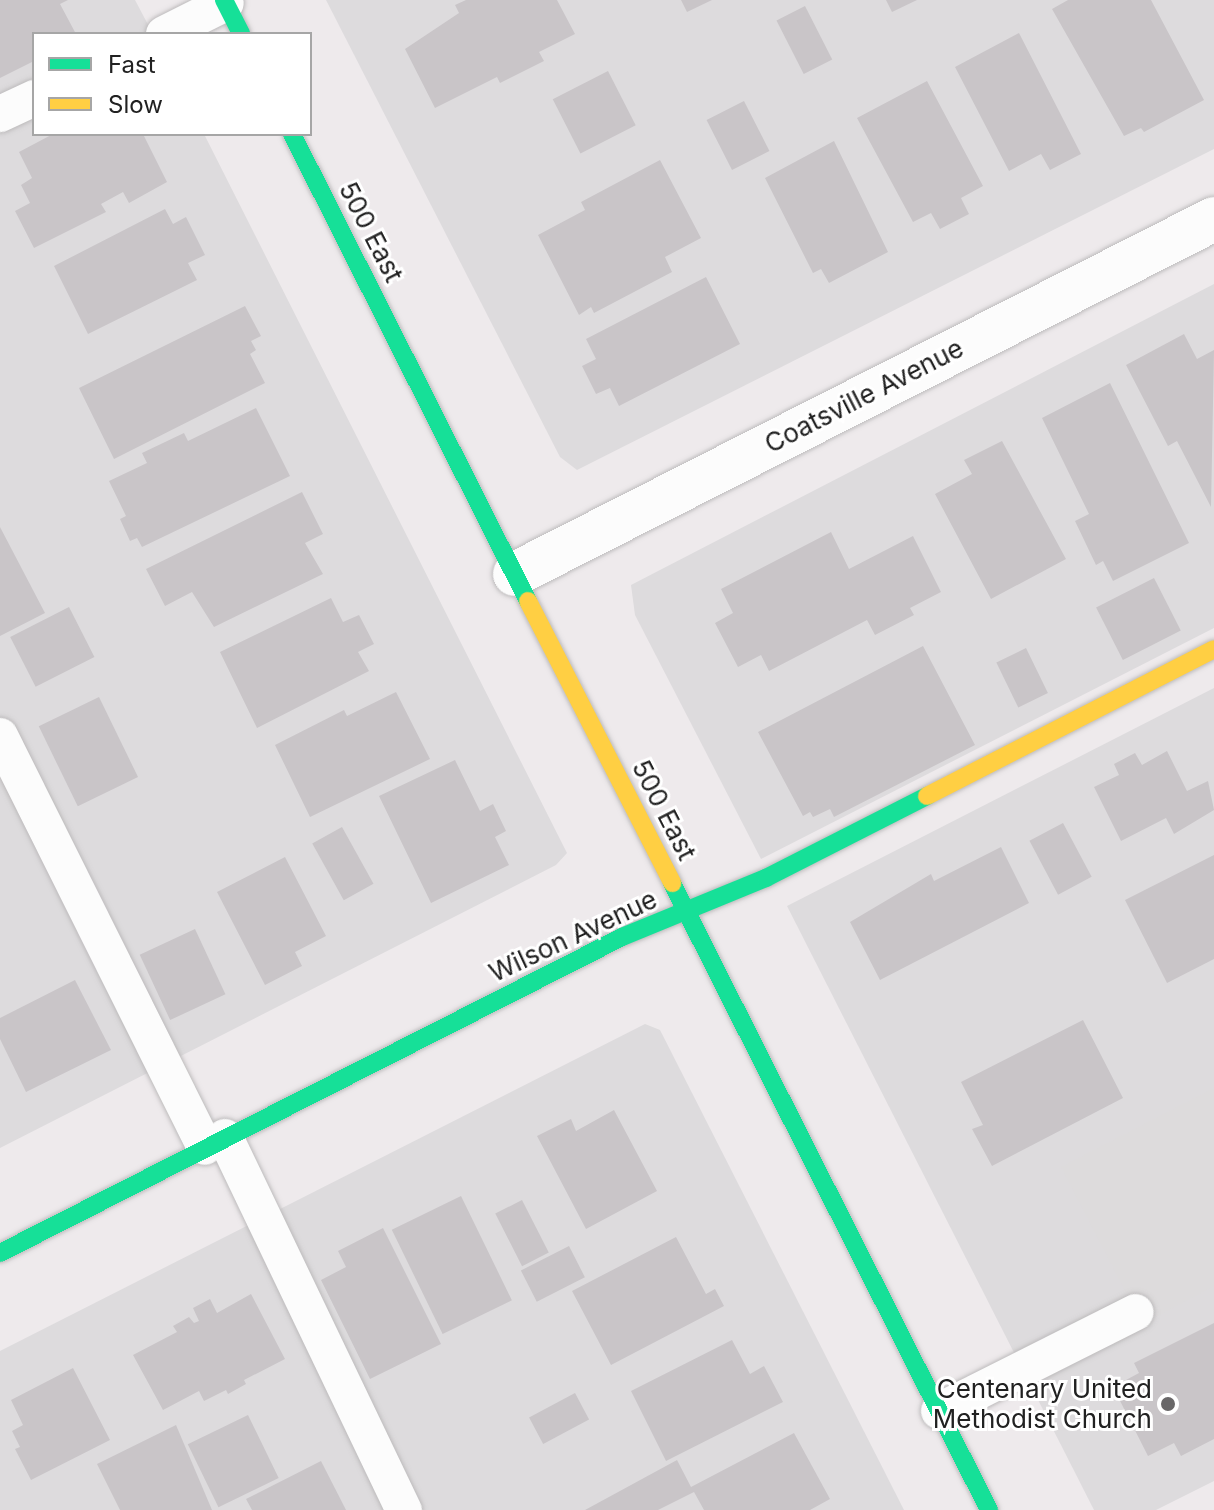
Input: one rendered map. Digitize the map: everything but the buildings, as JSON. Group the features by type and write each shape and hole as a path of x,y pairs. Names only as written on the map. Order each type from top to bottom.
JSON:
{"street":[{"name":"500 East","path":"293,136 989,1510"},
{"name":"Coatsville Avenue","path":"515,574 1214,219"},
{"name":"Wilson Avenue","path":"0,1253 622,937 766,878 1214,649"}],"lane":[{"path":"170,32 231,12"},
{"path":"0,114 32,99"},
{"path":"0,736 215,1142 404,1510"},
{"path":"939,1411 1136,1312"}],"shaded area":[{"path":"0,0 135,0 152,32 32,32 32,136 205,136 567,853 556,865 0,1148"},
{"path":"326,0 1214,0 1214,149 577,470 560,457"},
{"path":"1214,284 1214,628 761,859 635,615 631,585"},
{"path":"1214,688 1214,1481 1156,1510 1094,1510 787,906"},
{"path":"645,1024 660,1030 904,1510 0,1510 0,1351"},
{"path":"1214,1088 1214,1286 1142,1324 1061,1167"}],"traffic: fast":[{"path":"224,0 240,32"},
{"path":"293,136 528,601"},
{"path":"0,1253 622,937 766,878 927,796"},
{"path":"672,883 989,1510"}],"traffic: slow":[{"path":"528,601 672,883"},
{"path":"927,796 1214,649"}],"place":[{"name":"Centenary United Methodist Church","path":"1168,1404"}]}
